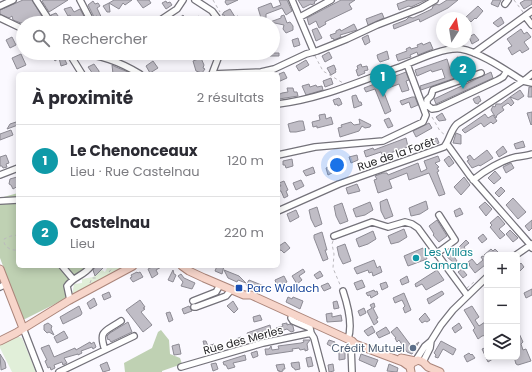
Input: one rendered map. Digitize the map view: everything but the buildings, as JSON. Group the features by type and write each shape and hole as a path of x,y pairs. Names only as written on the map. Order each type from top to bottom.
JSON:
{"main road":[{"path":"0,342 70,300 129,268"},
{"path":"184,268 230,290 244,295 251,295 285,310 292,315 350,340 408,360 416,367 440,372"},
{"path":"0,269 3,286 23,328"}],"street":[{"path":"0,6 13,0"},
{"path":"36,0 46,16"},
{"path":"80,0 88,16"},
{"path":"167,16 178,9 183,0"},
{"path":"195,0 212,10 216,16"},
{"path":"292,0 315,55"},
{"path":"300,17 331,0"},
{"path":"261,72 274,69 306,54 315,55 421,8 435,0"},
{"path":"474,53 524,14 532,11"},
{"path":"524,14 532,25"},
{"path":"0,18 16,26"},
{"path":"280,104 327,94 435,54 455,49 474,53 523,81 532,83"},
{"path":"73,60 81,72"},
{"path":"114,60 136,72"},
{"path":"213,72 217,60"},
{"path":"280,155 315,147 375,142 390,138 423,122 426,115 407,64"},
{"path":"427,100 427,105 429,107 438,108 494,82 503,77 507,71"},
{"path":"421,102 427,100 435,88 481,73"},
{"name":"Rue de la Forêt","path":"280,210 339,184 444,147 447,144 452,130 457,124 532,74"},
{"path":"447,144 473,180 531,246 520,253"},
{"path":"473,180 492,168 509,160 532,154"},
{"path":"0,175 16,169"},
{"path":"0,201 16,200"},
{"path":"436,254 455,240 439,215"},
{"path":"334,236 372,222 388,228 402,223 409,223 418,228 467,295"},
{"path":"64,268 72,279"},
{"path":"70,300 67,286 72,279 82,276 90,268"},
{"path":"416,367 430,348 431,341 448,315 467,295 484,281"},
{"path":"220,285 216,292 194,304 196,307 226,296 230,290"},
{"path":"343,292 348,309 351,331 350,340 352,372"},
{"path":"292,315 291,318 293,321 310,328 323,372"},
{"path":"105,350 101,339 102,336 120,321"},
{"path":"23,328 40,372"},
{"name":"Rue des Merles","path":"181,367 263,343 311,333"},
{"path":"59,372 134,336"}],"path":[{"path":"213,0 220,12"},
{"path":"514,0 524,14"},
{"path":"315,55 323,71 344,84 346,87"},
{"path":"428,115 433,118 440,131 446,135"},
{"path":"16,235 4,239 6,246 10,249 16,250"},
{"path":"334,236 332,244 334,254 333,268 343,292"},
{"path":"108,273 112,268"},
{"path":"87,285 92,278 101,278"}],"green space":[{"path":"16,194 16,268 88,268 68,281 66,284 67,298 25,319 23,319 0,258 0,198"},
{"path":"107,268 122,268 72,295 74,284 82,283 82,279 93,277 102,270 105,272"},
{"path":"161,330 169,340 170,354 180,358 182,364 162,372 125,372 124,363 152,348 158,332"},
{"path":"17,336 22,338 36,372 12,372 0,348 0,345"}],"place":[{"name":"Castelnau","path":"463,89"},
{"name":"Le Chenonceaux","path":"383,97"},
{"name":"Les Villas Samara","path":"416,258"},
{"name":"Parc Wallach","path":"239,288"},
{"name":"Crédit Mutuel","path":"413,348"}]}
